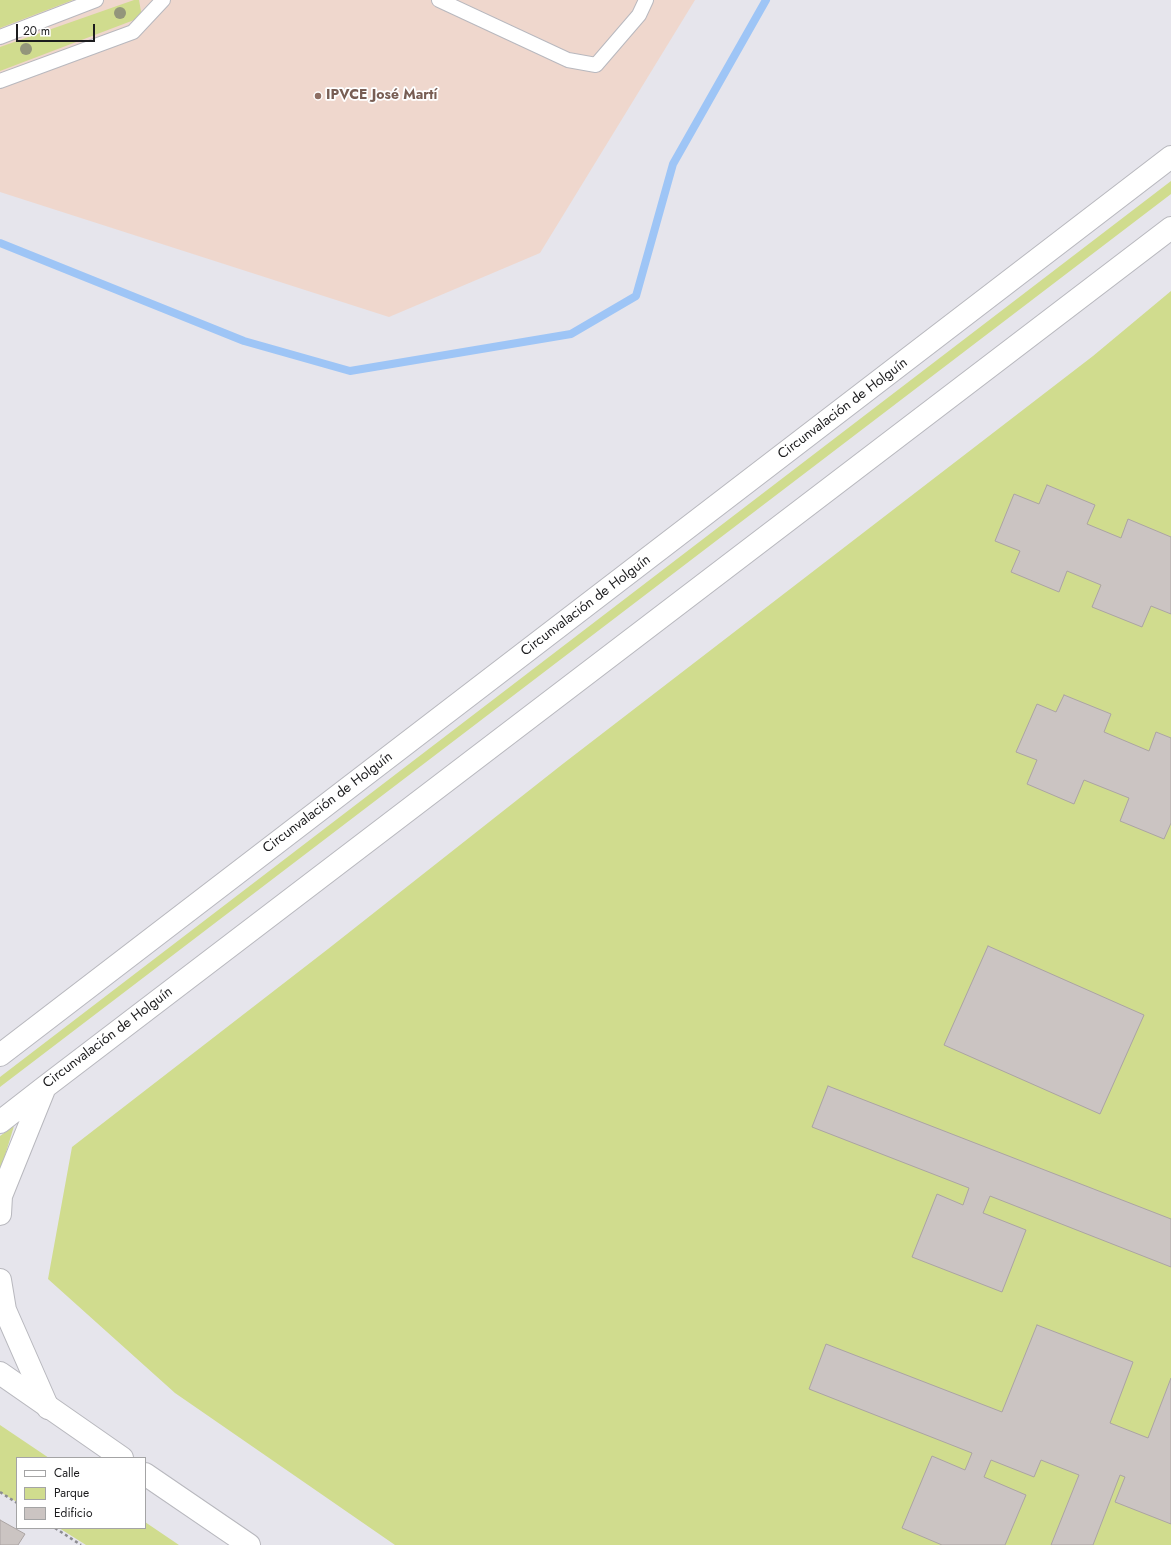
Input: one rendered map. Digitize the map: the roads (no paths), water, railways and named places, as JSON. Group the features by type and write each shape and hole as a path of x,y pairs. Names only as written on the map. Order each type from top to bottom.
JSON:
{"main road":[{"name":"Circunvalación de Holguín","path":"0,1055 1171,157"},
{"name":"Circunvalación de Holguín","path":"0,1122 1171,228"},
{"path":"0,1214 1,1196 45,1087"},
{"path":"0,1280 5,1310 48,1408"},
{"path":"0,1373 48,1408 121,1457"},
{"path":"146,1475 249,1545"}],"lane":[{"path":"0,37 96,0"},
{"path":"0,81 133,32 163,0"},
{"path":"439,0 568,60 596,65 639,15 646,0"}],"waterway":[{"path":"0,243 244,341 350,371 571,334 636,296 673,164 766,0"}],"place":[{"name":"IPVCE José Martí","path":"318,96"}]}
